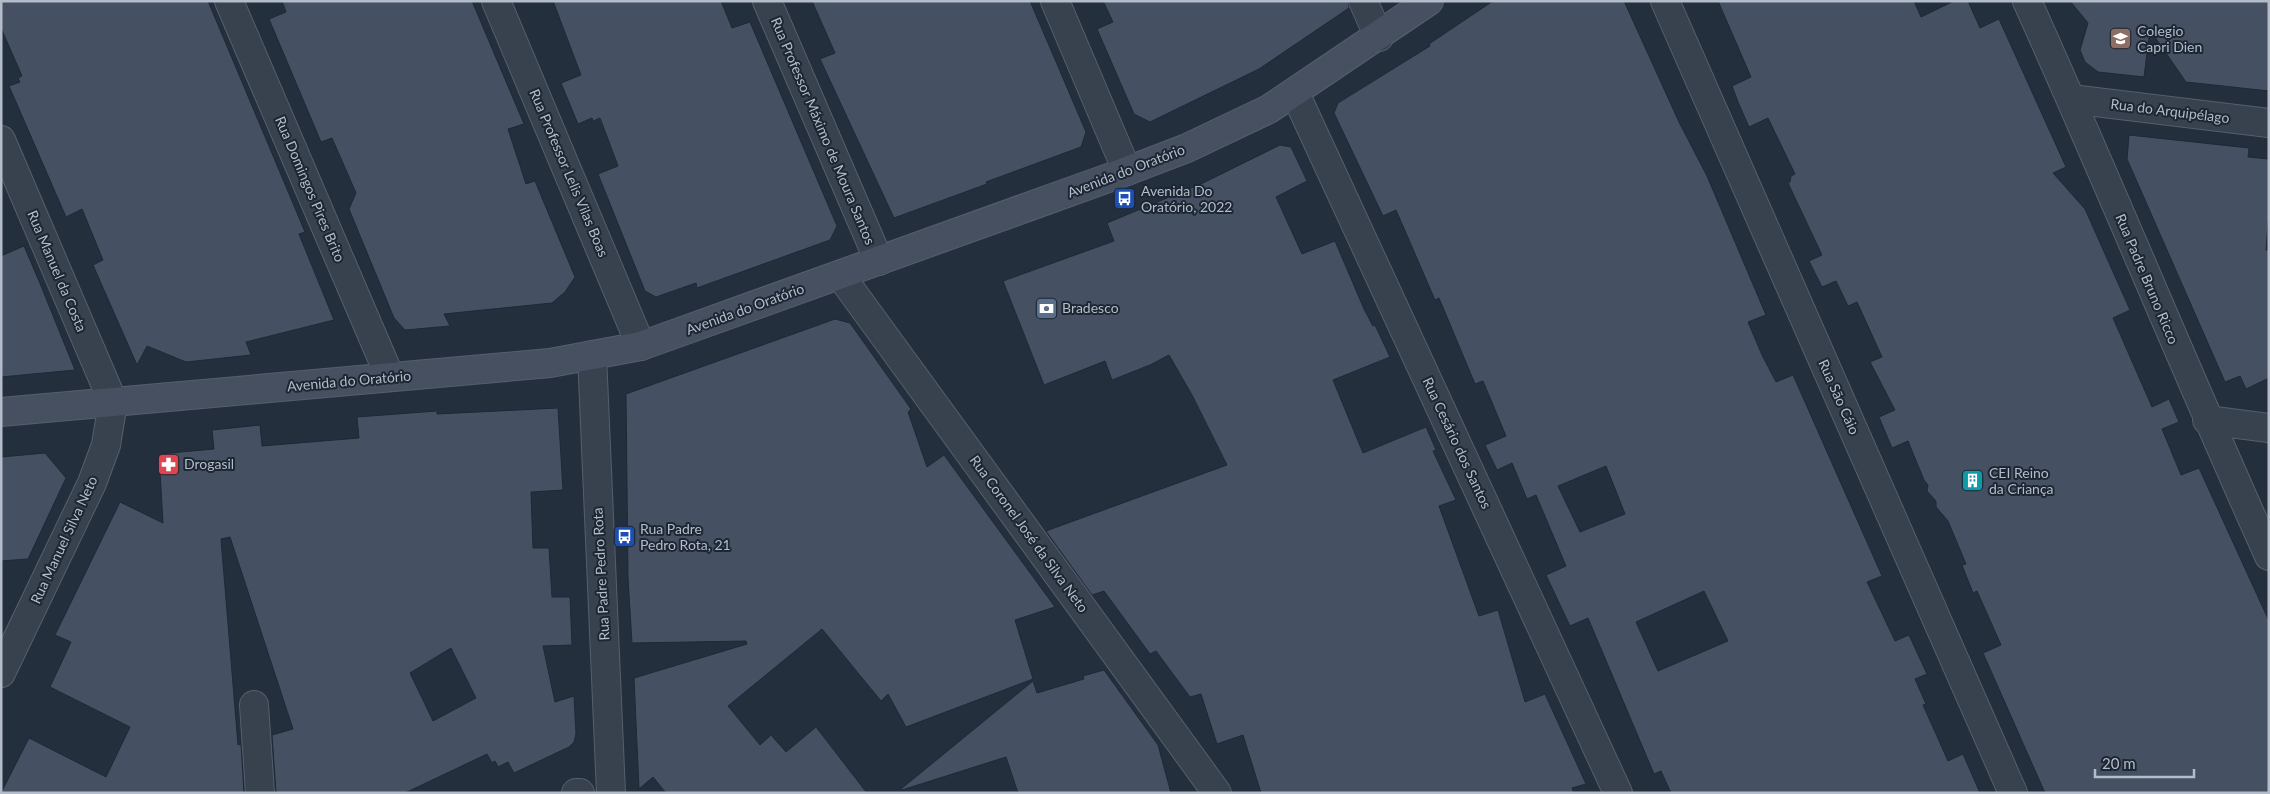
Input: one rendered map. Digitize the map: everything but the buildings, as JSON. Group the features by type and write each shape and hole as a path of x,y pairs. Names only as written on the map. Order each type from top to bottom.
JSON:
{"main road":[{"name":"Avenida do Oratório","path":"1,412 550,363 641,346 1128,172 1188,148 1269,109 1379,37 1429,1"}],"street":[{"name":"Rua Domingos Pires Brito","path":"230,1 390,377"},
{"name":"Rua Professor Lelis Vilas Boas","path":"496,1 641,346"},
{"name":"Rua Professor Máximo de Moura Santos","path":"767,1 880,261"},
{"path":"1055,1 1128,172"},
{"path":"1363,1 1379,37"},
{"name":"Rua São Cáio","path":"1665,1 2013,793"},
{"name":"Rua Padre Bruno Ricco","path":"2027,1 2207,420 2269,556"},
{"name":"Rua Cesário dos Santos","path":"1295,93 1618,793"},
{"name":"Rua do Arquipélago","path":"2071,100 2269,124"},
{"name":"Rua Manuel da Costa","path":"1,140 113,402"},
{"name":"Rua Coronel José da Silva Neto","path":"840,275 1217,793"},
{"name":"Rua Padre Pedro Rota","path":"592,356 611,793"},
{"name":"Rua Manuel Silva Neto","path":"1,673 92,483 106,445 113,402"},
{"path":"2207,420 2269,428"},
{"path":"254,704 260,793"}],"place":[{"name":"Colegio Capri Dien","path":"2121,39"},
{"name":"Avenida Do Oratório, 2022","path":"1125,199"},
{"name":"Bradesco","path":"1046,308"},
{"name":"Drogasil","path":"168,464"},
{"name":"CEI Reino da Criança","path":"1973,481"},
{"name":"Rua Padre Pedro Rota, 21","path":"624,537"}]}
